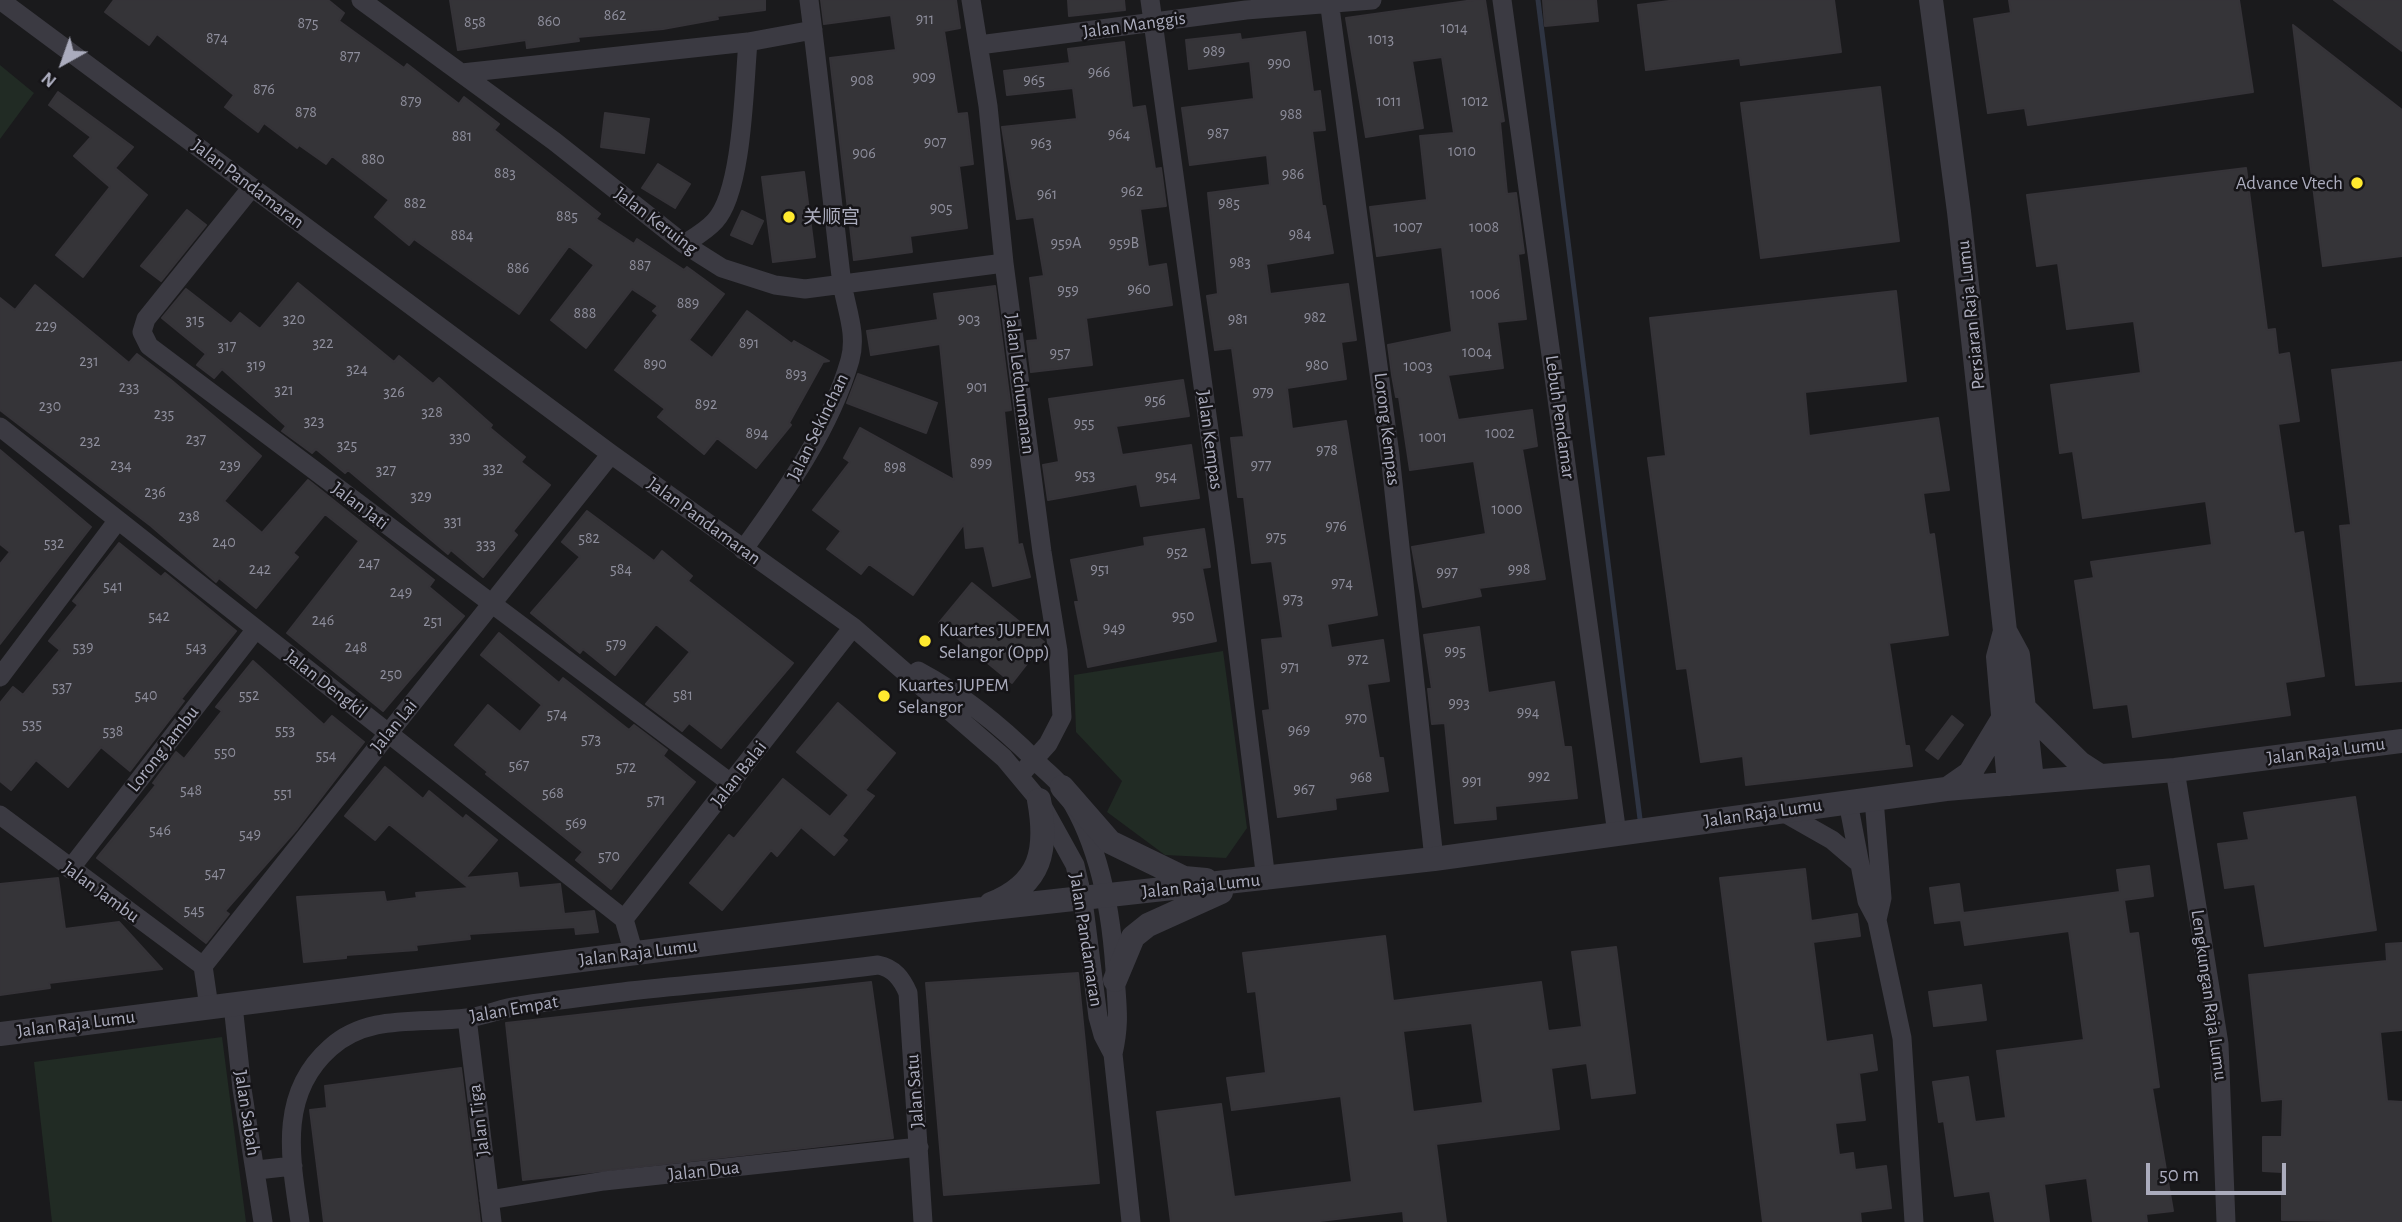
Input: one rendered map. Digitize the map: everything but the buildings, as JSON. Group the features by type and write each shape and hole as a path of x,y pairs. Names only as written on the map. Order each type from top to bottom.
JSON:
{"street":[{"name":"Jalan Pandamaran","path":"0,0 611,454 853,627 892,658 1020,775 1039,800 1095,897 1098,1017 1103,1035 1113,1054 1131,1222"},
{"name":"Jalan Keruing","path":"361,0 554,141 684,244 722,268 775,285 805,289 1004,263"},
{"name":"Jalan Sekinchan","path":"744,550 792,484 825,419 851,358 853,332 842,283 809,0"},
{"name":"Jalan Letchumanan","path":"971,0 979,45 1004,263 1058,651 1062,718 1036,761 1020,775"},
{"name":"Jalan Kempas","path":"1150,0 1225,546 1266,880"},
{"name":"Jalan Manggis","path":"979,45 1247,10 1372,0"},
{"name":"Lebuh Pendamar","path":"1502,0 1617,834"},
{"name":"Persiaran Raja Lumu","path":"1931,0 1959,212 2005,631 2018,655 2015,713 2020,782"},
{"name":"Lorong Kempas","path":"1330,2 1392,469 1434,859"},
{"path":"462,73 748,42 813,30"},
{"path":"684,244 717,220 726,201 739,150 748,42"},
{"name":"Jalan Jati","path":"252,187 146,319 142,332 149,346 732,784"},
{"name":"Jalan Dengkil","path":"0,427 624,919"},
{"name":"Jalan Lai","path":"203,967 611,454"},
{"path":"0,677 118,520"},
{"name":"Jalan Balai","path":"624,919 853,627"},
{"name":"Lorong Jambu","path":"70,869 257,629"},
{"path":"892,658 966,699 1003,728 1062,787 1110,842 1185,878 1241,883"},
{"path":"1946,789 1970,773 2015,713 2097,774"},
{"name":"Jalan Raja Lumu","path":"0,1034 974,910 1241,883 1434,859 1946,789 2097,774 2175,770 2402,741"},
{"name":"Lengkungan Raja Lumu","path":"2175,770 2219,1044 2226,1222"},
{"path":"1062,787 1088,837 1095,897 1115,980 1120,1020 1113,1054"},
{"path":"1874,799 1882,898 1877,920"},
{"path":"974,910 1019,889 1035,867 1045,832 1039,800"},
{"path":"1848,802 1867,901 1877,920 1902,1038 1914,1222"},
{"path":"1781,811 1832,840 1859,863"},
{"name":"Jalan Jambu","path":"0,815 203,967"},
{"path":"1115,980 1133,937 1148,925 1241,883"},
{"path":"624,919 634,954"},
{"name":"Jalan Empat","path":"300,1222 293,1166 291,1116 316,1063 332,1046 368,1027 427,1018 467,1018 517,1006 631,991 878,965 888,967"},
{"path":"203,967 221,1006"},
{"name":"Jalan Satu","path":"888,967 902,980 908,993 923,1222"},
{"name":"Jalan Sabah","path":"221,1006 242,1089 257,1170 263,1222"},
{"name":"Jalan Tiga","path":"467,1018 492,1222"},
{"name":"Jalan Dua","path":"489,1200 604,1181 919,1147"},
{"path":"257,1170 293,1166"}],"shaded area":[{"path":"0,65 34,93 0,139"},
{"path":"1223,651 1247,828 1226,858 1165,855 1107,812 1122,781 1076,732 1074,675"},
{"path":"222,1037 246,1222 52,1222 34,1062"}],"waterway":[{"path":"1538,0 1640,819"}],"place":[{"name":"Advance Vtech","path":"2357,183"},
{"name":"关顺宫","path":"789,217"},
{"name":"Kuartes JUPEM Selangor (Opp)","path":"925,641"},
{"name":"Kuartes JUPEM Selangor","path":"884,696"}]}
